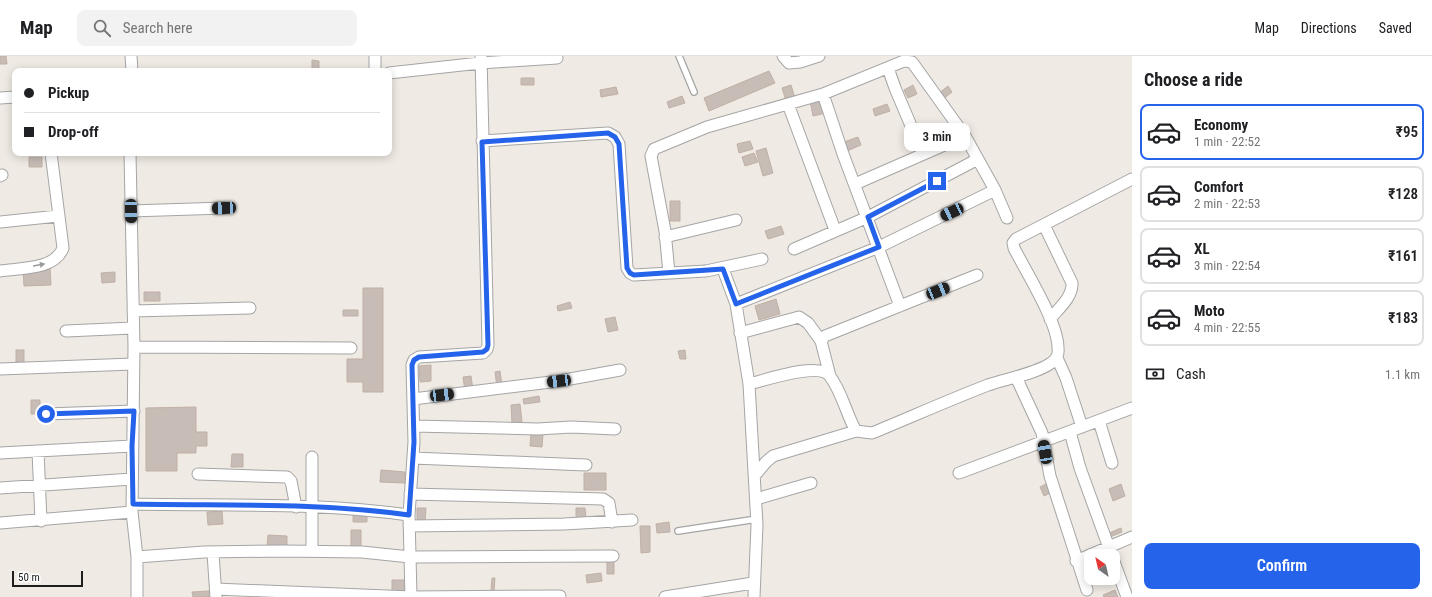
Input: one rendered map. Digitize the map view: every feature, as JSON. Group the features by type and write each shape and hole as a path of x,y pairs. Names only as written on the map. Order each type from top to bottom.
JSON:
{"street":[{"path":"131,56 132,68"},
{"path":"375,56 375,68"},
{"path":"783,56 789,63 794,64 819,56"},
{"path":"392,73 480,59 557,58"},
{"path":"411,597 409,520 414,426 412,365 414,360 419,357 483,352 487,349 488,345 480,59"},
{"path":"669,273 665,236 651,156 654,149 707,128 823,94 904,61 916,59 965,136 995,190 1007,218"},
{"path":"888,68 923,154"},
{"path":"823,94 900,306"},
{"path":"0,98 12,98"},
{"path":"788,104 835,230"},
{"path":"482,142 608,133 615,137 619,144 627,268 630,273 634,275 723,269 762,259"},
{"path":"855,184 965,136"},
{"path":"0,271 53,262 60,256 63,248 51,156"},
{"path":"130,156 134,347 132,479 137,556 137,597"},
{"path":"794,249 868,217 978,159"},
{"path":"756,475 766,462 774,456 856,431 872,433 989,385 1051,364 1057,358 1059,348 1056,332 1014,248 1013,243 1016,239 1132,179"},
{"path":"736,304 879,247 995,190"},
{"path":"131,211 224,208"},
{"path":"0,222 58,216"},
{"path":"665,236 736,220"},
{"path":"1044,225 1072,283 1070,295 1050,319"},
{"path":"723,269 736,304 749,384 756,475 757,519 753,583 754,597"},
{"path":"821,341 829,334 977,275"},
{"path":"133,311 250,308"},
{"path":"740,333 799,317 808,323 821,341 830,376 856,431"},
{"path":"66,331 133,328"},
{"path":"134,347 351,348"},
{"path":"1057,358 1066,378 1082,427"},
{"path":"0,369 133,364"},
{"path":"413,398 559,381 620,370"},
{"path":"749,384 806,370 820,370 830,376"},
{"path":"1016,377 1042,433 1050,476 1076,561 1087,590"},
{"path":"959,473 1132,408"},
{"path":"46,414 134,411"},
{"path":"1099,421 1112,463"},
{"path":"414,426 538,430 571,427 615,429"},
{"path":"1070,432 1109,549"},
{"path":"0,453 132,446"},
{"path":"38,451 41,521"},
{"path":"312,457 314,508 312,551"},
{"path":"413,458 586,465"},
{"path":"198,474 287,477 291,481 296,507"},
{"path":"0,488 39,484 132,479"},
{"path":"756,499 811,483"},
{"path":"410,494 603,500 609,503 612,522"},
{"path":"0,523 41,521 133,508 296,507 374,510 409,520 612,522 632,520"},
{"path":"1114,549 1132,537"},
{"path":"137,556 312,551 362,552 410,557 614,556"},
{"path":"213,553 216,593 411,597 560,596"},
{"path":"1076,561 1084,559"},
{"path":"1120,577 1128,597"},
{"path":"665,597 753,583"}],"lane":[{"path":"679,56 694,92"},
{"path":"678,531 757,519"}],"building":[{"path":"0,56 6,56 7,64 0,64"},
{"path":"312,60 319,61 319,68 312,68"},
{"path":"769,71 775,83 709,111 704,98"},
{"path":"521,78 534,78 534,85 521,85"},
{"path":"791,85 795,98 786,101 782,88"},
{"path":"913,85 917,94 908,98 904,90"},
{"path":"948,86 952,92 942,100 938,94"},
{"path":"616,87 618,94 601,97 600,90"},
{"path":"682,96 685,103 669,108 667,102"},
{"path":"822,98 826,113 813,116 810,101"},
{"path":"887,104 890,111 875,116 873,109"},
{"path":"858,137 861,145 847,151 844,142"},
{"path":"750,141 753,149 739,153 737,144"},
{"path":"766,148 773,173 763,176 756,151"},
{"path":"754,153 758,162 745,166 742,157"},
{"path":"29,157 42,157 42,167 29,167"},
{"path":"670,201 680,201 680,221 670,221"},
{"path":"781,226 784,234 768,239 765,231"},
{"path":"50,267 51,285 24,286 23,269"},
{"path":"115,272 115,282 102,283 101,273"},
{"path":"363,288 383,288 383,392 363,392 363,382 347,382 347,359 363,359"},
{"path":"144,292 160,292 160,301 144,301"},
{"path":"776,299 780,314 759,320 755,306"},
{"path":"570,302 572,308 558,311 557,306"},
{"path":"343,310 358,310 358,316 343,316"},
{"path":"615,317 618,330 608,332 605,319"},
{"path":"16,350 24,350 24,367 16,367"},
{"path":"685,350 686,359 680,359 678,351"},
{"path":"431,365 431,381 420,382 419,366"},
{"path":"500,371 502,386 497,387 495,372"},
{"path":"471,376 473,390 465,391 463,377"},
{"path":"539,396 540,402 524,404 523,399"},
{"path":"31,400 40,400 40,414 31,414"},
{"path":"520,404 522,422 512,423 511,405"},
{"path":"196,407 196,432 207,432 207,446 196,446 196,453 177,453 177,471 146,471 146,408"},
{"path":"531,433 543,434 542,447 530,446"},
{"path":"232,454 243,454 243,467 231,467"},
{"path":"381,470 405,472 405,483 380,482"},
{"path":"584,473 606,473 606,490 584,490"},
{"path":"1046,484 1050,493 1044,496 1040,487"},
{"path":"1121,484 1125,496 1113,501 1109,489"},
{"path":"417,508 426,508 425,522 417,521"},
{"path":"576,508 585,508 586,518 576,519"},
{"path":"222,511 223,524 208,525 207,512"},
{"path":"353,514 367,515 367,522 353,522"},
{"path":"669,522 670,532 657,533 656,524"},
{"path":"640,526 650,526 650,552 641,553"},
{"path":"1121,528 1122,532 1110,537 1109,533"},
{"path":"351,530 361,530 361,549 351,549"},
{"path":"268,535 287,536 287,549 267,548"},
{"path":"607,559 614,559 614,574 607,574"},
{"path":"601,573 602,581 587,583 586,575"},
{"path":"492,578 495,578 494,591 491,590"},
{"path":"392,580 408,580 408,591 392,591"},
{"path":"1115,590 1118,597 1104,597 1103,595"},
{"path":"209,591 209,597 193,597 192,592"}],"route":[{"path":"46,414 134,411 132,446 133,504 374,510 409,515 414,442 412,365 414,360 419,357 483,352 487,349 488,345 482,142 608,133 615,137 619,144 627,268 630,273 634,275 723,269 736,304 879,247 868,217 937,181"}]}
